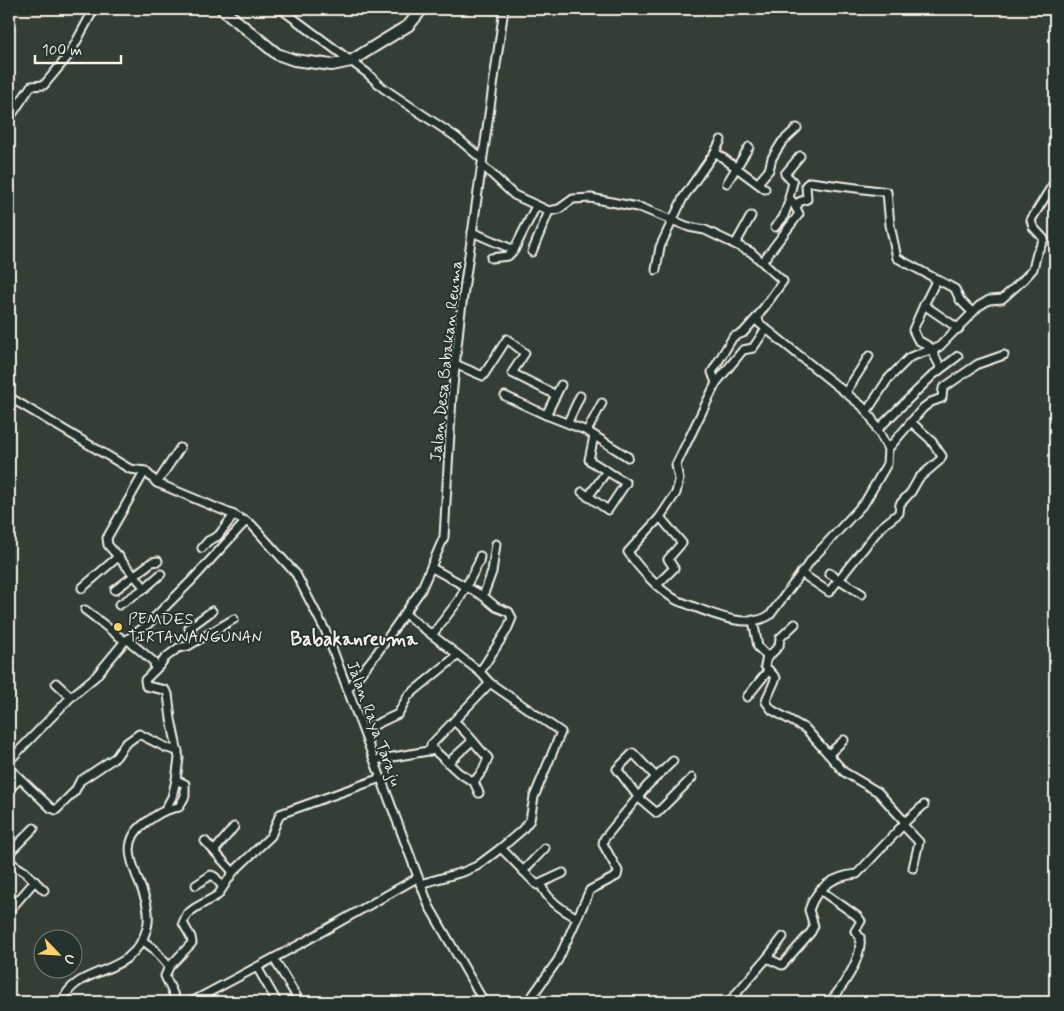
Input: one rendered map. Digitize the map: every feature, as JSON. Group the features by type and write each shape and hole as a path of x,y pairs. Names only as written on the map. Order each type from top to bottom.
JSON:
{"main road":[{"path":"222,9 268,49 286,58 332,65 351,61 408,25 422,9"}],"street":[{"path":"9,119 31,86 44,85 70,56 94,9"},
{"path":"281,9 482,162 514,195 549,212 559,209 574,199 581,198 591,198 642,208 736,243 763,261 783,281 758,316 743,333 732,337 712,372 716,383"},
{"name":"Jalan Desa Babakan Reuma","path":"348,689 377,654 405,614 432,568 441,546 446,526 455,364 504,9"},
{"path":"758,183 769,170 772,158 784,139 797,128"},
{"path":"656,270 660,247 673,220 691,185 715,152 721,140"},
{"path":"727,183 749,147"},
{"path":"715,152 765,189"},
{"path":"779,180 800,156"},
{"path":"775,227 783,218 790,200 793,182 785,174"},
{"path":"867,411 888,379 900,366 915,354 933,351 959,329 972,312 989,300 1002,299 1031,272 1044,239 1033,227 1031,220 1055,180"},
{"path":"796,208 799,202 807,199 806,185 810,182 887,192 896,256 955,289 960,300 972,312"},
{"path":"763,261 793,225 799,214 790,200"},
{"path":"491,258 508,256 514,250 536,206"},
{"path":"532,252 549,212"},
{"path":"736,243 751,216"},
{"path":"472,232 514,250"},
{"path":"937,279 913,330 918,340 933,351 941,368"},
{"path":"924,305 959,329"},
{"path":"758,316 759,323 765,330 846,392 867,411 888,449 887,464 865,502 801,573 770,615 753,620 716,614 678,601 658,584 628,552 660,517 676,493 679,479 676,465 716,383 743,350 753,348 765,330"},
{"path":"455,364 483,376 507,339 525,353 512,373 556,395"},
{"path":"888,449 931,402 942,398 944,388 978,364 1004,355"},
{"path":"846,392 868,356"},
{"path":"877,430 941,368 958,356"},
{"path":"546,415 561,385"},
{"path":"505,396 587,431 628,457"},
{"path":"568,422 580,396"},
{"name":"Jalan Raya Taraju","path":"9,397 130,468 145,471 157,483 246,521 280,554 302,584 326,632 429,906 484,1002"},
{"path":"587,431 602,403"},
{"path":"801,573 827,592 839,580 880,528 899,513 900,504 912,492 919,478 941,458 930,439 911,422"},
{"path":"594,436 590,460 626,483 608,510 585,494 607,471"},
{"path":"157,483 180,448"},
{"path":"145,471 107,538 108,545 145,588"},
{"path":"202,548 211,536 234,515"},
{"path":"658,584 674,568 668,559 682,543 660,517"},
{"path":"9,761 71,697 96,676 126,641 147,625 246,521"},
{"path":"211,536 224,546"},
{"path":"483,596 492,572 496,544"},
{"path":"82,588 119,556"},
{"path":"432,635 453,610 466,588 480,556"},
{"path":"115,590 152,562 158,561"},
{"path":"432,568 483,596 496,607 509,612 512,618 507,630 480,672"},
{"path":"828,573 862,594"},
{"path":"119,606 161,574"},
{"path":"85,610 105,624 110,631 154,662 155,670"},
{"path":"196,641 189,628 212,612"},
{"path":"191,1002 418,881 464,872 501,848 530,820 534,797 561,732 490,682 480,672 405,614"},
{"path":"62,1002 72,985 122,963 142,940 149,916 131,859 129,844 136,830 166,808 172,797 179,760 167,692 144,684 145,680 165,658 178,648 185,647 234,619"},
{"path":"753,620 758,647 767,658"},
{"path":"795,624 780,638 779,646 767,658 765,666 768,671 775,675 776,679 767,698 768,705 784,718 806,729 844,772 878,792 919,842 913,868"},
{"path":"364,730 398,714 408,696 458,655"},
{"path":"746,697 768,671"},
{"path":"430,751 431,745 455,722 490,682"},
{"path":"56,683 71,697"},
{"path":"455,722 470,735 472,741 488,758 483,770 474,782"},
{"path":"9,768 51,808 56,810 75,791 80,781 116,757 125,744 137,734 167,748 178,750"},
{"path":"829,754 844,740"},
{"path":"448,763 472,741"},
{"path":"375,760 430,751 436,752 474,782 479,793"},
{"path":"656,777 633,753 618,767 618,773 639,798 658,813 692,778"},
{"path":"528,1002 558,960 576,917 590,890 617,876 618,871 603,842 656,777 673,760"},
{"path":"177,1002 165,976 169,967 192,943 191,937 183,923 184,918 195,908 216,898 222,886 233,872 271,836 280,814 381,778"},
{"path":"9,789 20,779"},
{"path":"166,808 179,807 185,796 185,784 176,780"},
{"path":"767,958 782,965 811,932 814,926 809,910 820,890 834,879 845,874 857,874 924,805"},
{"path":"216,850 234,827"},
{"path":"34,828 9,853 12,858 10,865 35,881 44,890"},
{"path":"205,841 216,850 233,872"},
{"path":"501,848 533,883 541,885 563,874"},
{"path":"523,872 545,848"},
{"path":"196,885 211,875 222,886"},
{"path":"9,911 35,881"},
{"path":"541,885 547,895 563,910 576,917"},
{"path":"820,890 857,916 861,921 855,931 860,937 860,948 848,975 830,1002"},
{"path":"729,1002 782,938"},
{"path":"142,940 154,949 169,967"},
{"path":"274,959 300,1002"},
{"path":"258,967 277,1002"}],"place":[{"name":"PEMDES TIRTAWANGUNAN","path":"118,627"}],"district":[{"name":"Babakanreuma","path":"354,638"}]}
